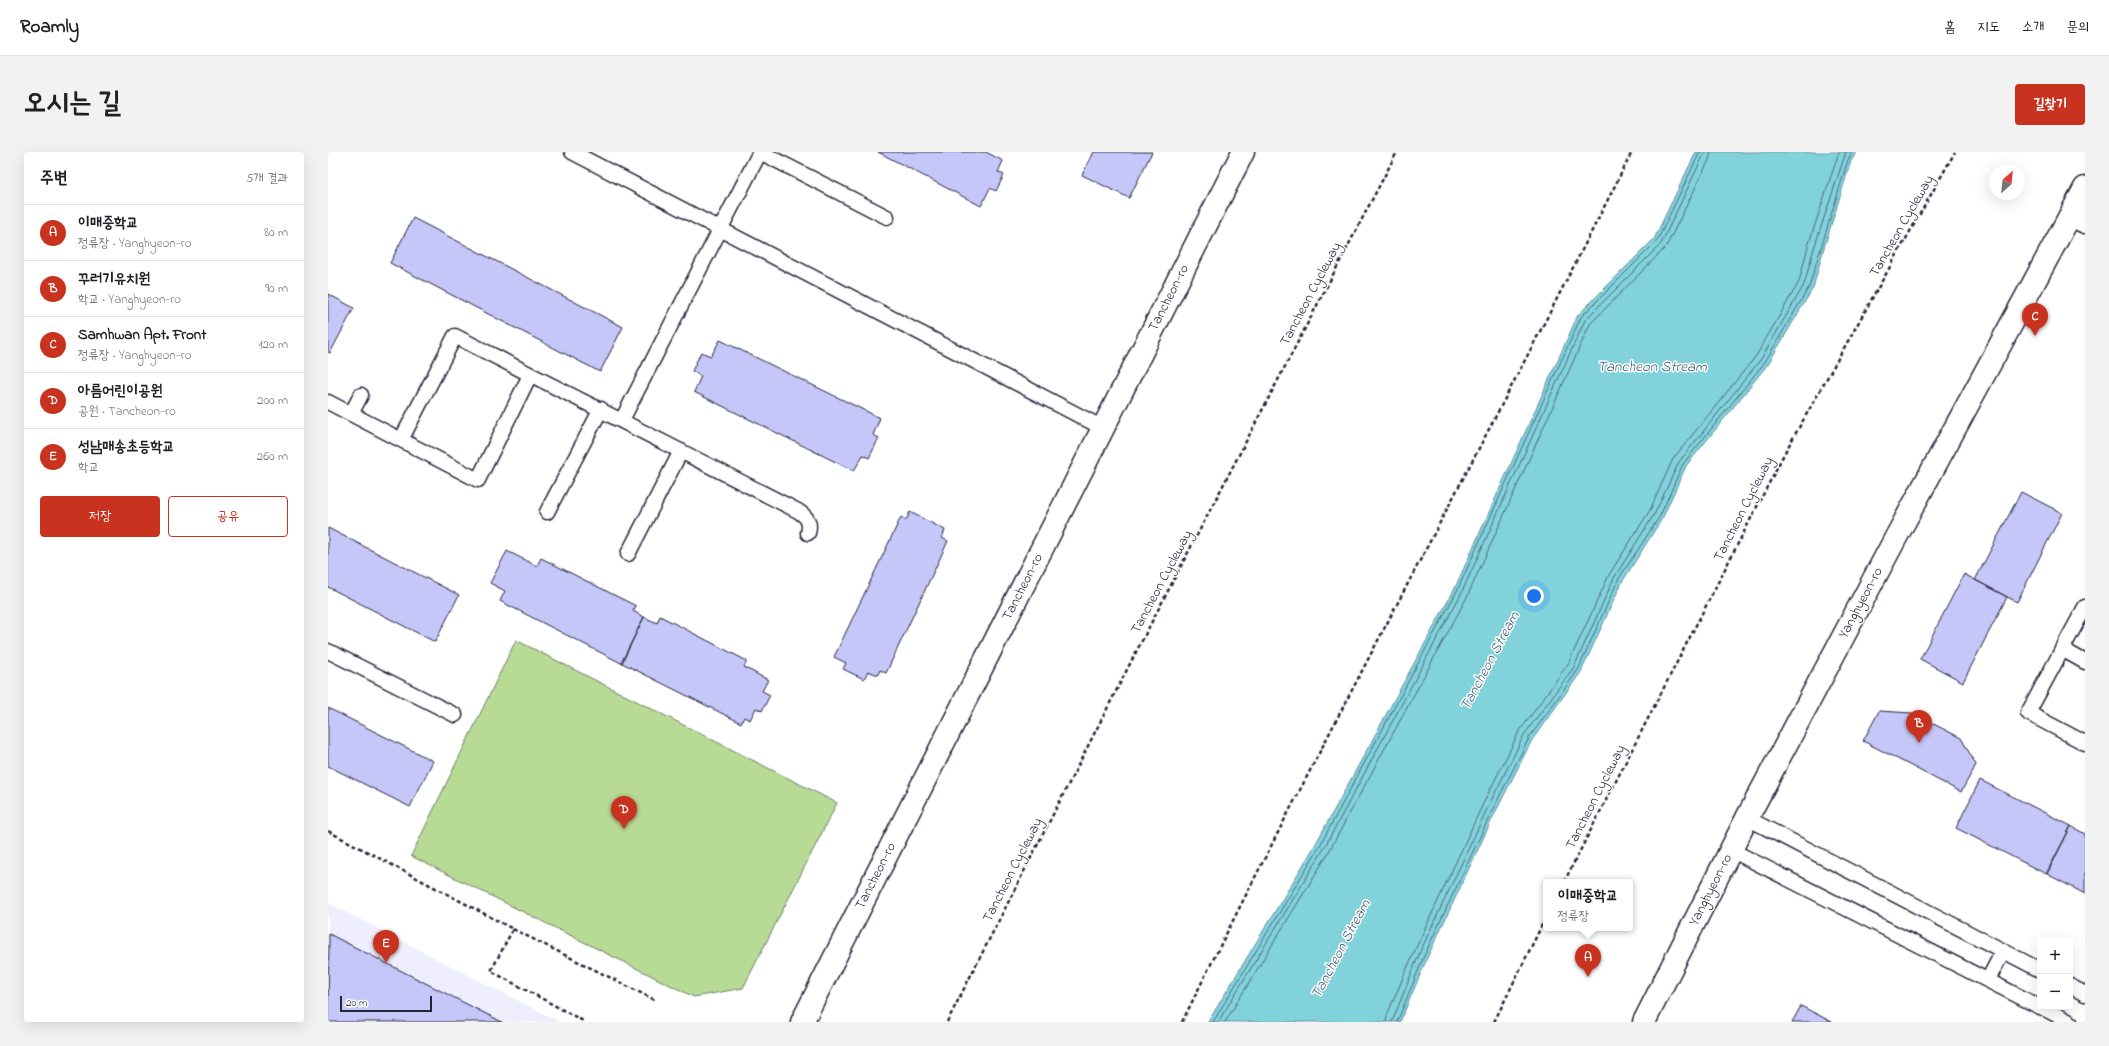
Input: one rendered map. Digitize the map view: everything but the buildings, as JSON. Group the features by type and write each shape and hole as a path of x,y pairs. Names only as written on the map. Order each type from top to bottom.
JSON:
{"main road":[{"name":"Tancheon-ro","path":"802,1022 1243,152"},
{"name":"Yanghyeon-ro","path":"1644,1022 1731,850 1894,541 2078,218 2085,188"}],"lane":[{"path":"572,152 1104,428"},
{"path":"622,420 760,152 887,217"},
{"path":"401,440 455,336 622,420 806,516 810,525 808,533"},
{"path":"328,402 478,480 530,375"},
{"path":"351,414 361,395"},
{"path":"547,512 600,409"},
{"path":"628,554 680,451"},
{"path":"2085,607 2028,713 2085,743"},
{"path":"2062,649 2085,662"},
{"path":"328,651 455,715"},
{"path":"1748,818 2037,968"},
{"path":"1731,850 2037,1005"},
{"path":"1988,980 2003,951"},
{"path":"2073,988 2085,994"},
{"path":"2046,1010 2070,1022"}],"path":[{"name":"Tancheon Cycleway","path":"947,1022 1146,633 1397,152"},
{"path":"1182,1022 1252,881 1560,294 1632,152"},
{"name":"Tancheon Cycleway","path":"1566,879 1784,454 1955,152"},
{"path":"328,831 514,929 657,1001"},
{"path":"1494,1022 1543,923"},
{"path":"514,929 491,971 586,1022"}],"shaded area":[{"path":"328,903 560,1022 328,1022"}],"green space":[{"path":"516,640 837,803 743,988 694,997 411,856"}],"water":[{"name":"Tancheon Stream","path":"1696,152 1857,152 1851,161 1813,288 1768,364 1686,466 1663,517 1622,582 1581,672 1532,740 1495,813 1428,956 1400,1022 1208,1022 1314,847 1454,590 1578,315 1654,239"}],"place":[{"name":"Samhwan Apt. Front","path":"2035,336"},
{"name":"꾸러기유치원","path":"1919,743"},
{"name":"아름어린이공원","path":"624,829"},
{"name":"성남매송초등학교","path":"386,963"},
{"name":"이매중학교","path":"1588,977"}]}
